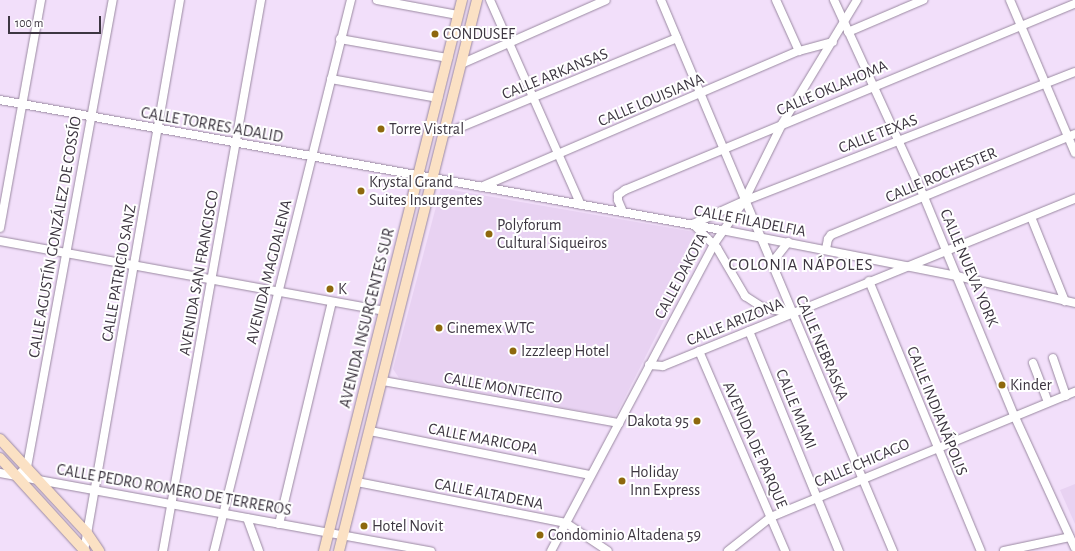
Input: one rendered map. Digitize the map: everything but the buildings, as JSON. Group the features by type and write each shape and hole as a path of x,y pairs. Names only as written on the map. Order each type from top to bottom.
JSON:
{"main road":[{"name":"AVENIDA INSURGENTES SUR","path":"324,551 462,0"},
{"name":"AVENIDA INSURGENTES SUR","path":"339,551 383,381 477,0"},
{"path":"0,438 87,533 99,551"},
{"path":"0,458 84,551"}],"street":[{"path":"0,228 42,0"},
{"name":"CALLE AGUSTÍN GONZÁLEZ DE COSSÍO","path":"27,467 113,0"},
{"name":"CALLE PATRICIO SANZ","path":"84,551 180,0"},
{"name":"AVENIDA SAN FRANCISCO","path":"163,551 173,504 213,280 235,143 261,0"},
{"name":"AVENIDA MAGDALENA","path":"214,551 312,158 340,39 351,0"},
{"path":"376,0 458,15"},
{"path":"490,0 510,42 581,205"},
{"path":"461,64 606,0"},
{"name":"CALLE NEBRASKA","path":"661,0 744,201 761,238 791,314 863,478 893,551"},
{"path":"776,0 799,51"},
{"name":"CALLE NUEVA YORK","path":"834,0 924,197 1014,415 1075,548"},
{"name":"CALLE DAKOTA","path":"550,551 714,244 722,230 744,201 782,124 833,42 857,0"},
{"path":"848,32 923,0"},
{"path":"1010,0 1046,84 1072,135 1075,152"},
{"name":"CALLE OKLAHOMA","path":"623,212 618,200 618,195 625,190 724,150 873,86 1075,4"},
{"name":"CALLE ARKANSAS","path":"444,134 677,38"},
{"path":"340,39 448,58"},
{"name":"CALLE LOUISIANA","path":"481,187 799,51 833,42"},
{"name":"CALLE TEXAS","path":"693,224 744,201 1075,72"},
{"path":"331,79 438,98"},
{"name":"CALLE TORRES ADALID","path":"0,100 312,158 418,176"},
{"name":"CALLE ROCHESTER","path":"826,249 828,239 831,235 1072,135"},
{"name":"CALLE FILADELFIA","path":"418,176 826,249 905,267 957,276 1075,303"},
{"name":"CALLE ARIZONA","path":"649,365 663,366 699,352 905,267 948,252 1075,199"},
{"path":"1031,217 1065,301"},
{"path":"693,224 714,244 745,296 762,307 791,314"},
{"path":"0,242 384,311"},
{"path":"771,264 788,242"},
{"name":"CALLE INDIANÁPOLIS","path":"870,282 936,447 981,551"},
{"path":"279,524 332,302"},
{"name":"CALLE MIAMI","path":"749,331 839,551"},
{"name":"AVENIDA DE PARQUE","path":"699,352 785,551"},
{"path":"1053,358 1066,396"},
{"path":"1033,363 1048,402"},
{"name":"CALLE MONTECITO","path":"383,381 619,423"},
{"name":"CALLE CHICAGO","path":"728,551 771,516 1014,415 1075,392"},
{"name":"CALLE MARICOPA","path":"370,431 591,475"},
{"path":"17,476 27,467"},
{"name":"CALLE PEDRO ROMERO DE TERREROS","path":"0,473 431,551"},
{"name":"CALLE ALTADENA","path":"356,482 566,523 608,551"},
{"path":"247,518 259,551"},
{"path":"1004,551 1070,537"}],"shaded area":[{"path":"441,188 694,232 699,248 695,259 615,417 399,378 393,369"},
{"path":"1075,484 1075,524 1060,490"}],"place":[{"name":"CONDUSEF","path":"435,34"},
{"name":"Torre Vistral","path":"381,129"},
{"name":"Krystal Grand Suites Insurgentes","path":"361,191"},
{"name":"Polyforum Cultural Siqueiros","path":"489,234"},
{"name":"K","path":"330,289"},
{"name":"Cinemex WTC","path":"439,328"},
{"name":"Izzzleep Hotel","path":"513,351"},
{"name":"Kinder","path":"1002,385"},
{"name":"Dakota 95","path":"697,421"},
{"name":"Holiday Inn Express","path":"622,481"},
{"name":"Hotel Novit","path":"364,526"},
{"name":"Condominio Altadena 59","path":"540,535"}],"district":[{"name":"COLONIA NÁPOLES","path":"801,265"}]}
